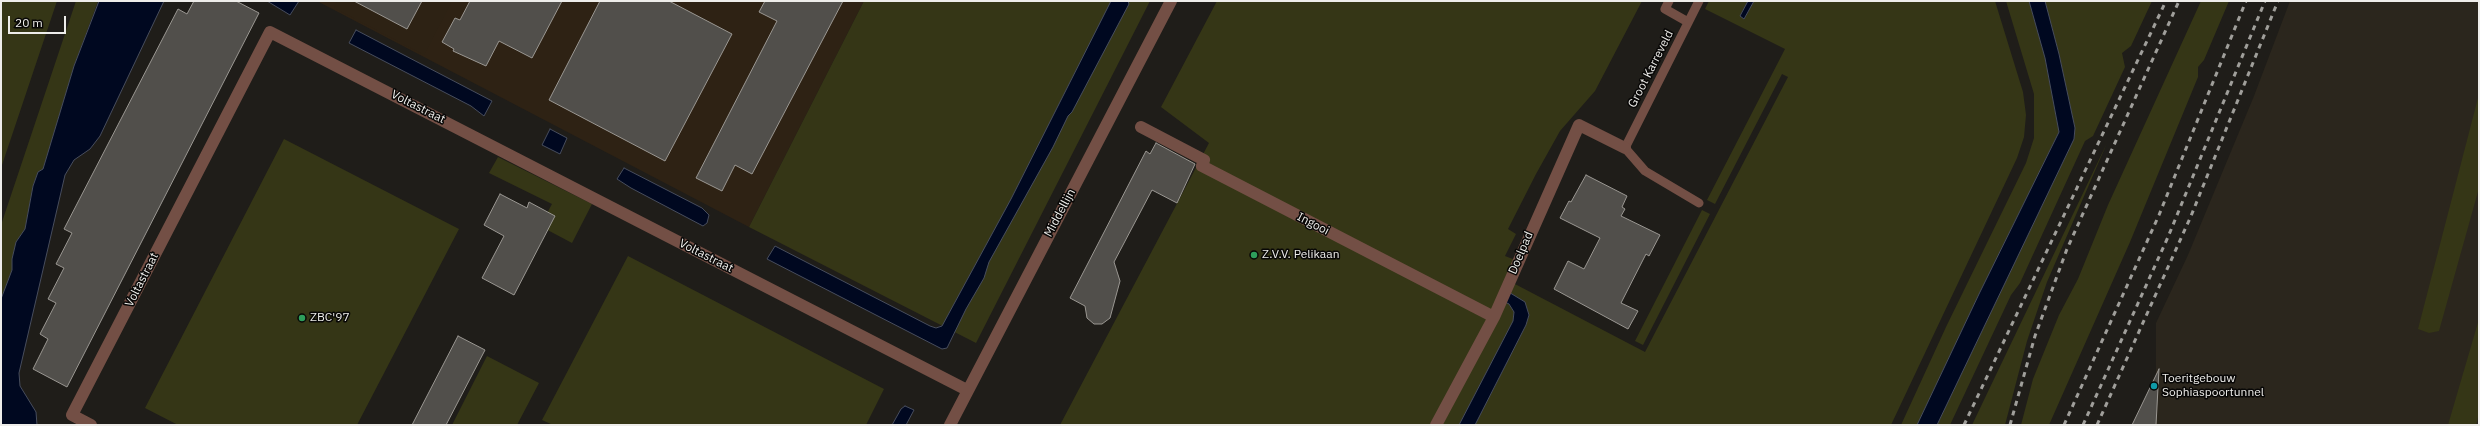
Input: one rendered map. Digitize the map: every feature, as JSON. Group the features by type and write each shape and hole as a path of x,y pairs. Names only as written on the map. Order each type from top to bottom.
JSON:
{"street":[{"name":"Middellijn","path":"950,425 1171,1"},
{"name":"Voltastraat","path":"91,425 72,415 270,32 967,390"},
{"name":"Doelpad","path":"1436,425 1494,317 1579,125 1625,148"},
{"name":"Ingooi","path":"1141,127 1204,160 1202,166 1494,317"}],"lane":[{"path":"1669,1 1665,9 1688,22"},
{"name":"Groot Karreveld","path":"1625,148 1699,1"},
{"path":"1625,148 1645,171 1699,203"}],"shaded area":[{"path":"1,1 57,1 1,168"},
{"path":"76,1 98,1 74,66 43,169 38,172 33,185 25,229 16,242 12,259 12,270 1,299 1,225"},
{"path":"317,1 864,1 749,227"},
{"path":"337,1 452,1 424,55 334,8"},
{"path":"864,1 1150,1 976,343 749,227"},
{"path":"1217,1 1642,1 1595,91 1560,131 1536,174 1508,229 1516,234 1505,256 1523,263 1513,283 1645,352 1788,77 1782,74 1715,204 1707,200 1785,49 1705,9 1709,1 1748,1 1740,16 1744,19 1754,1 1995,1 2023,92 2026,115 2024,137 2017,158 1891,425 1475,425 1526,325 1529,315 1525,302 1507,291 1509,304 1514,312 1513,321 1459,425 1060,425 1209,143 1161,107"},
{"path":"2006,1 2029,1 2045,58 2059,132 1979,294 1917,425 1901,425 1946,327 2026,163 2034,138 2034,94"},
{"path":"2045,1 2152,1 2131,46 2122,53 2125,67 2093,136 2085,141 2020,283 2011,295 1950,425 1937,425 2074,139 2075,128 2059,54"},
{"path":"2201,1 2229,1 2204,60 2198,67 2198,77 2130,242 2049,425 2021,425 2033,379 2059,315 2078,279 2108,205"},
{"path":"2290,1 2479,1 2479,425 2156,425 2156,323 2188,255 2254,96"},
{"path":"2479,94 2479,188 2439,331 2429,333 2418,329"},
{"name":"ZBC'97","path":"284,139 459,229 357,425 178,425 145,408"},
{"path":"2107,143 2047,282 2027,341 2005,425 1972,425"},
{"path":"498,157 592,204 572,243 540,226 552,204 489,173"},
{"path":"1702,210 1710,214 1643,345 1635,341"},
{"path":"628,256 884,389 866,425 553,425 542,420"},
{"path":"2479,319 2479,414 2476,425 2448,425"},
{"path":"487,356 539,383 517,425 452,425"}],"water":[{"path":"99,1 164,1 100,136 90,149 74,160 65,175 19,373 20,386 36,412 37,425 1,425 1,299 12,270 12,259 16,242 25,229 33,186 38,172 43,169 74,66"},
{"path":"267,1 299,1 290,15"},
{"path":"1111,1 1128,1 1129,4 1072,112 1068,116 1053,147 989,262 984,278 966,309 947,348 942,349 767,259 775,246 930,326 936,328 942,326 1011,199"},
{"path":"1748,1 1754,1 1744,19 1740,16"},
{"path":"2029,1 2045,1 2059,54 2075,128 2074,139 1937,425 1917,425 1979,294 2059,132 2045,58"},
{"path":"356,30 492,101 484,116 471,106 349,43"},
{"path":"550,129 567,138 560,154 542,145"},
{"path":"624,168 702,208 709,215 707,223 703,226 617,179"},
{"path":"1507,291 1525,302 1529,315 1526,325 1475,425 1459,425 1513,321 1514,312 1509,304 1503,301"},
{"path":"905,406 914,410 906,425 892,425 901,409"}],"building":[{"path":"194,1 236,1 259,13 67,387 33,369 48,339 40,334 56,303 48,299 64,268 56,264 72,233 64,229 178,9 187,14"},
{"path":"354,1 422,1 407,29"},
{"path":"470,1 562,1 532,58 499,41 486,66 453,51 454,49 442,42 455,18 460,20"},
{"path":"600,1 669,1 732,34 665,161 549,100"},
{"path":"765,1 843,1 752,174 735,165 722,191 696,178 777,21 759,12"},
{"path":"1156,143 1195,164 1177,203 1152,190 1114,262 1120,281 1110,318 1102,324 1094,324 1087,318 1085,306 1070,298 1146,151 1150,154"},
{"path":"1586,175 1627,196 1622,207 1625,209 1621,216 1660,235 1649,256 1646,254 1621,303 1638,311 1628,329 1554,289 1568,261 1584,269 1600,238 1560,218"},
{"path":"500,194 527,208 529,202 555,216 514,295 482,278 504,236 484,225"},
{"path":"458,336 485,350 446,425 412,425"},
{"name":"Toeritgebouw Sophiaspoortunnel","path":"2159,369 2156,425 2132,425"}],"railway":[{"path":"1964,425 2166,1"},
{"path":"2010,425 2035,336 2067,249 2179,1"},
{"path":"2064,425 2159,215 2246,1"},
{"path":"2083,425 2168,237 2265,1"},
{"path":"2097,425 2191,216 2278,1"}],"place":[{"name":"Z.V.V. Pelikaan","path":"1254,255"},
{"name":"ZBC'97","path":"302,318"},
{"name":"Toeritgebouw Sophiaspoortunnel","path":"2154,386"}]}
